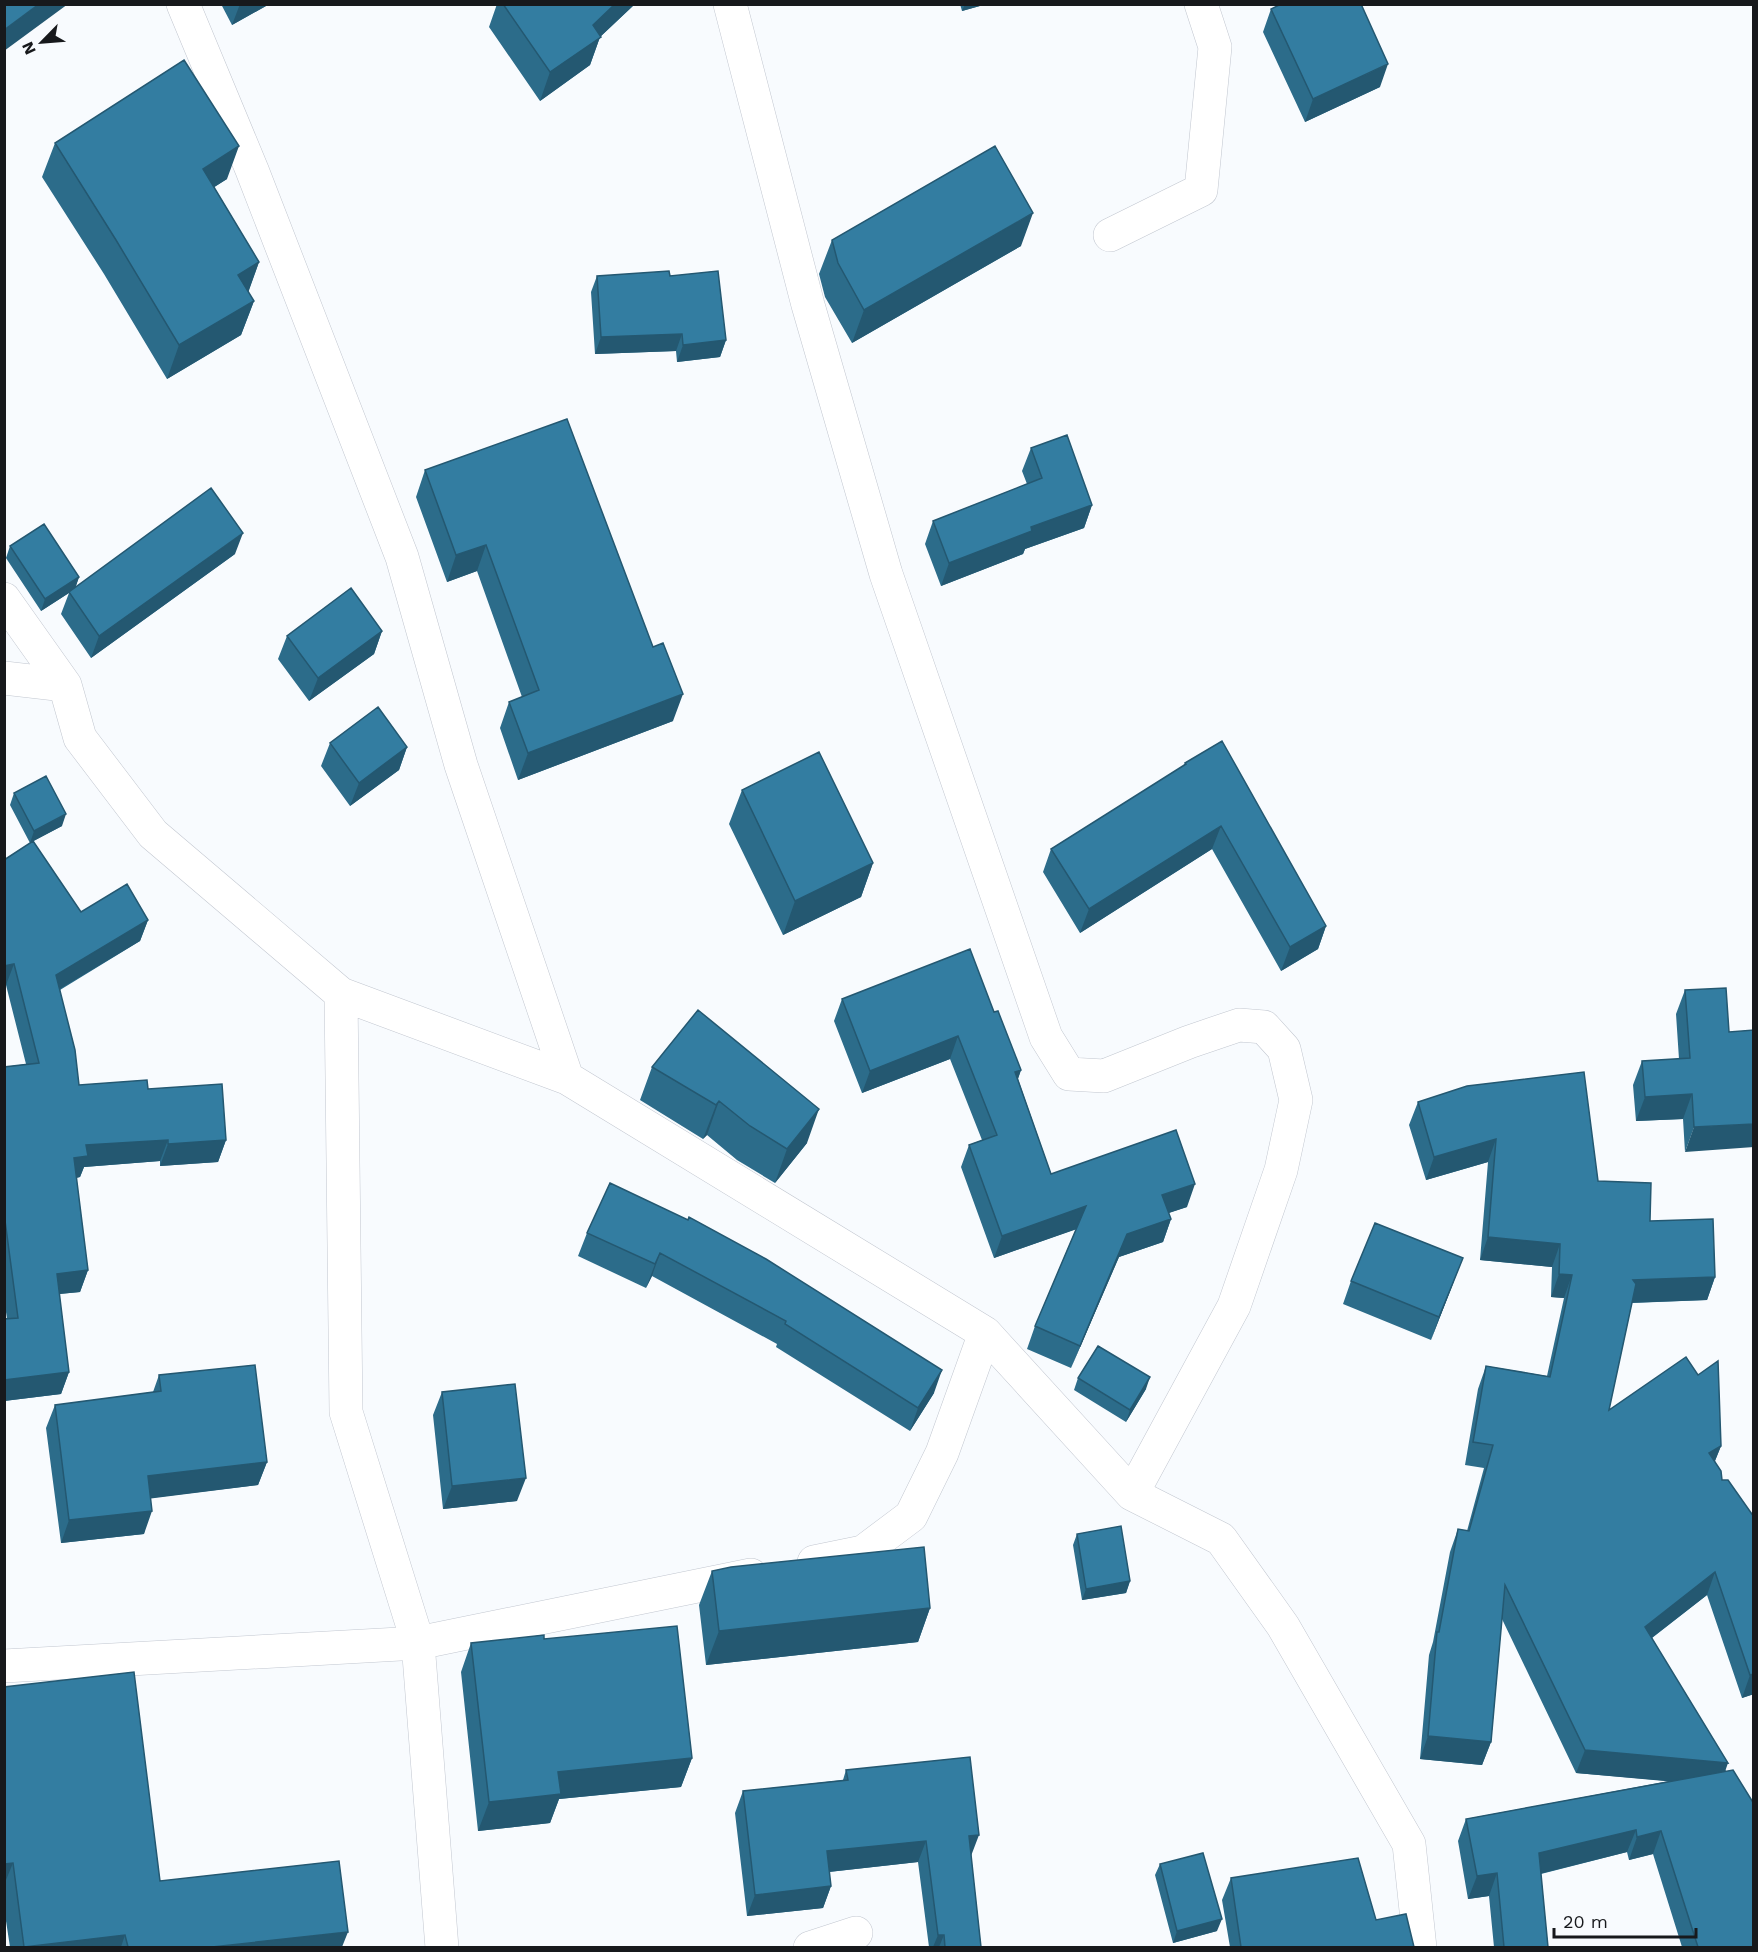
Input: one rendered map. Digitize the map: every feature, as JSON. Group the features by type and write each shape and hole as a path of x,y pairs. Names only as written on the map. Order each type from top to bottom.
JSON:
{"street":[{"path":"183,4 252,170 402,556 461,765 567,1078"},
{"path":"730,4 808,305 886,574 1046,1037 1069,1074 1081,1075 1104,1076 1239,1025 1264,1028 1284,1049 1296,1100 1281,1170 1234,1306 1132,1494"},
{"path":"1110,236 1201,190 1215,46 1201,4"},
{"path":"4,599 65,685 80,738 153,834 341,994 567,1078 985,1333 1132,1494 1221,1539 1283,1626 1409,1844 1420,1947"},
{"path":"4,678 65,685"},
{"path":"341,994 346,1412 418,1643 442,1947"},
{"path":"4,1666 418,1643 863,1552 911,1516 942,1453 985,1333"},
{"path":"810,1947 856,1933"}],"building":[{"path":"4,4 39,4 4,30"},
{"path":"503,4 615,4 593,25 601,37 550,72"},
{"path":"1281,4 1361,4 1388,64 1313,99 1271,9"},
{"path":"184,60 239,146 203,169 259,262 238,275 254,301 179,345 55,143"},
{"path":"995,146 1033,213 864,310 838,263 832,240"},
{"path":"669,271 670,276 718,271 726,340 683,345 682,334 601,337 597,276"},
{"path":"567,419 653,647 663,643 683,694 528,753 509,702 539,690 486,545 456,555 425,470"},
{"path":"1067,435 1092,505 1031,527 1032,531 949,563 933,521 1042,478 1031,448"},
{"path":"211,488 243,533 99,636 69,592"},
{"path":"44,524 79,577 45,599 10,546"},
{"path":"351,588 382,631 318,678 287,636"},
{"path":"378,707 407,747 359,783 330,743"},
{"path":"1222,741 1326,926 1290,947 1221,826 1089,909 1051,849"},
{"path":"819,752 873,863 795,901 742,790"},
{"path":"46,776 66,814 34,831 14,793"},
{"path":"33,841 81,912 127,884 148,920 56,975 75,1050 79,1085 147,1080 148,1089 222,1084 226,1140 168,1144 168,1140 86,1145 88,1156 74,1158 88,1270 57,1274 69,1372 4,1380 4,1319 18,1318 4,1213 4,1067 39,1063 14,964 4,966 4,860"},
{"path":"970,949 994,1012 998,1011 1021,1070 1015,1072 1051,1174 1176,1130 1195,1184 1162,1195 1171,1219 1127,1234 1080,1346 1035,1326 1086,1206 1002,1236 969,1145 997,1135 958,1036 870,1071 842,999"},
{"path":"1726,988 1729,1032 1754,1030 1754,1124 1694,1127 1692,1094 1645,1097 1642,1061 1690,1058 1685,990"},
{"path":"698,1010 819,1109 787,1149 750,1126 719,1101 716,1105 652,1067"},
{"path":"1584,1072 1598,1181 1651,1183 1650,1221 1713,1219 1715,1277 1633,1280 1636,1284 1609,1410 1686,1357 1698,1375 1718,1361 1721,1446 1709,1453 1721,1471 1722,1480 1728,1480 1754,1517 1754,1674 1750,1675 1715,1572 1645,1627 1728,1763 1585,1750 1505,1585 1491,1742 1428,1736 1437,1632 1439,1632 1458,1529 1469,1531 1493,1445 1473,1442 1486,1366 1550,1377 1572,1275 1559,1274 1560,1244 1488,1237 1496,1139 1434,1157 1418,1102 1467,1086"},
{"path":"610,1183 688,1220 689,1217 766,1259 942,1370 918,1408 785,1324 786,1321 660,1253 655,1264 587,1233"},
{"path":"1375,1223 1463,1258 1439,1317 1351,1281"},
{"path":"1098,1346 1150,1377 1130,1410 1078,1378"},
{"path":"255,1365 267,1462 148,1476 152,1511 69,1520 55,1405 161,1391 159,1375"},
{"path":"515,1384 526,1478 452,1486 442,1392"},
{"path":"1121,1526 1130,1581 1086,1589 1077,1534"},
{"path":"924,1547 930,1608 719,1631 712,1571 731,1567"},
{"path":"677,1626 692,1758 558,1772 561,1794 489,1802 471,1643 544,1635 544,1639"},
{"path":"134,1672 160,1881 339,1861 348,1932 212,1947 128,1947 125,1935 24,1947 13,1863 4,1864 4,1687"},
{"path":"970,1757 979,1835 969,1836 981,1947 945,1947 944,1935 938,1935 926,1841 827,1851 831,1886 755,1895 743,1791 848,1780 846,1770"},
{"path":"1733,1770 1754,1804 1754,1947 1698,1947 1661,1831 1637,1837 1636,1830 1539,1853 1548,1947 1504,1947 1497,1873 1477,1876 1466,1819"},
{"path":"1203,1853 1222,1919 1177,1931 1160,1864"},
{"path":"1358,1858 1376,1920 1406,1914 1414,1947 1241,1947 1231,1878"}]}
